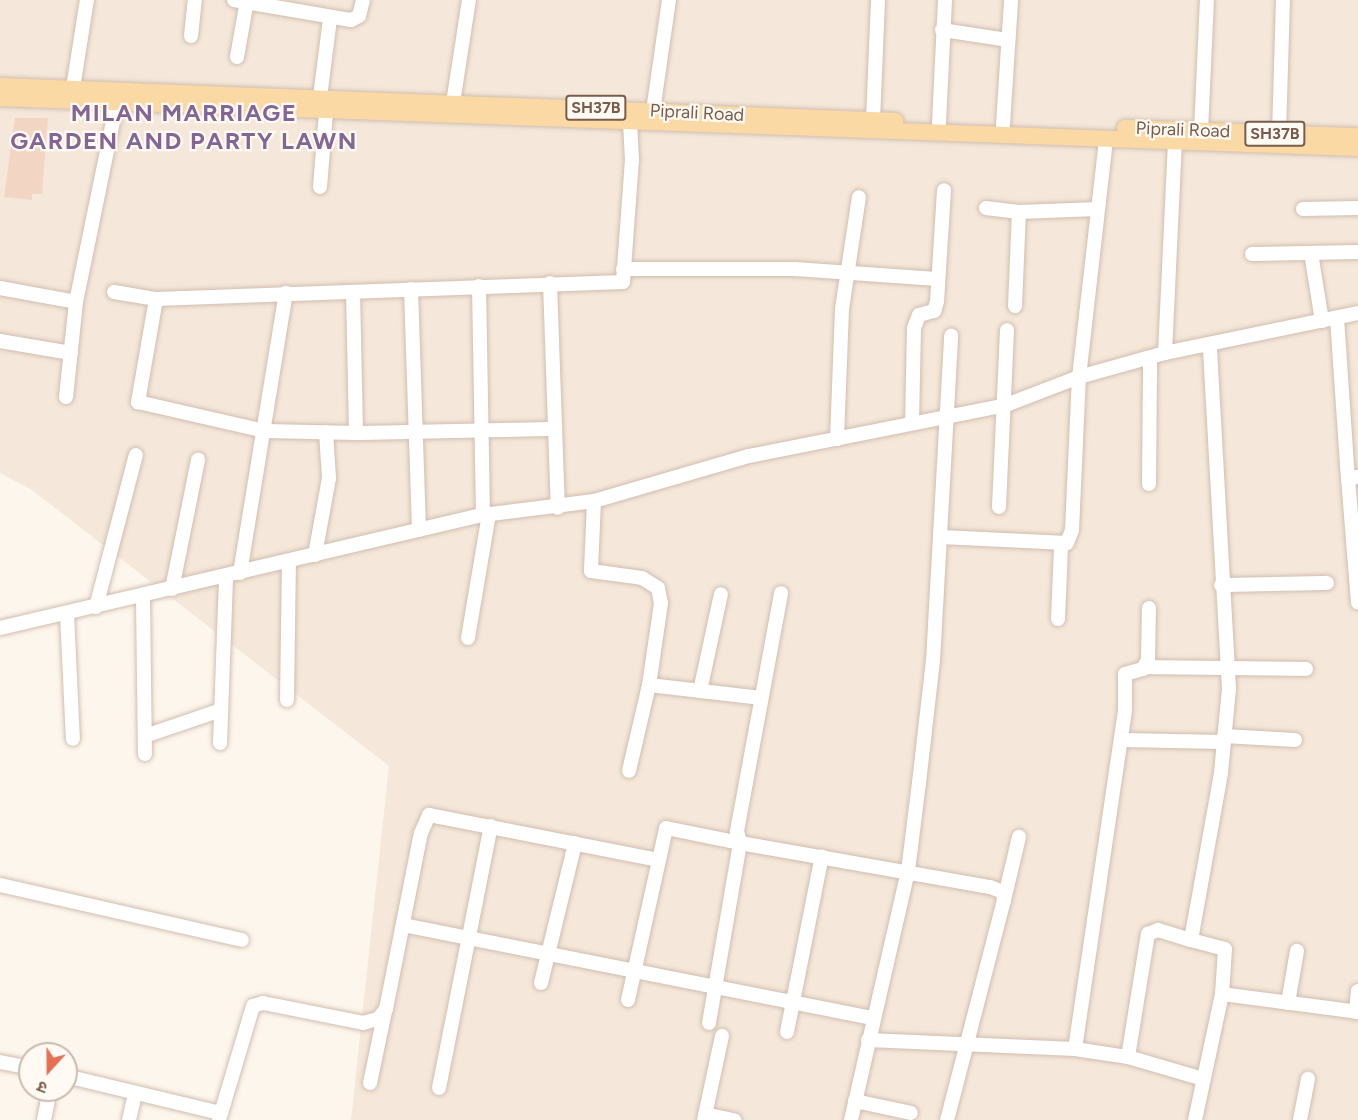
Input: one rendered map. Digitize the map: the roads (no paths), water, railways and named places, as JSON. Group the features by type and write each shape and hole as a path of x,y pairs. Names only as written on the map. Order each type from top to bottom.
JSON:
{"main road":[{"name":"Piprali Road","path":"0,86 73,88 323,105 453,103 1358,137"},
{"path":"0,98 323,105 630,123 1175,142 1358,137"}],"street":[{"path":"73,88 87,0"},
{"path":"191,36 195,0"},
{"path":"237,57 243,1 303,7 330,19 359,16 363,0"},
{"path":"453,103 469,0"},
{"path":"653,111 669,0"},
{"path":"873,120 878,0"},
{"path":"939,123 945,0"},
{"path":"1003,125 1011,0"},
{"path":"1201,131 1207,0"},
{"path":"1279,134 1283,0"},
{"path":"320,188 323,105 330,19"},
{"path":"942,30 1008,40"},
{"path":"66,397 76,302 117,102"},
{"path":"114,292 156,299 623,282 632,160 630,123"},
{"path":"941,537 1061,546 1067,543 1072,530 1079,377 1106,139"},
{"path":"1165,353 1175,142"},
{"path":"912,423 914,328 919,315 934,311 944,190"},
{"path":"837,439 846,271 859,197"},
{"path":"986,208 1019,212 1098,208"},
{"path":"1303,209 1358,208"},
{"path":"1015,306 1019,212"},
{"path":"1252,254 1358,252"},
{"path":"1311,254 1322,321"},
{"path":"623,269 846,271 937,279"},
{"path":"550,283 558,508"},
{"path":"468,638 486,514 479,286"},
{"path":"0,288 76,302"},
{"path":"411,289 419,530"},
{"path":"353,292 356,433"},
{"path":"220,743 233,574 265,431 286,293"},
{"path":"156,299 138,402 265,431 415,434 555,429"},
{"path":"0,628 486,514 558,508 594,501 749,456 1006,405 1079,377 1165,353 1210,346 1358,313 1358,304"},
{"path":"1337,318 1353,478 1358,603"},
{"path":"999,507 1006,405 1007,330"},
{"path":"851,1120 871,1018 908,871 933,661 941,537 944,417 951,335"},
{"path":"0,341 71,353"},
{"path":"1191,940 1224,739 1227,668 1210,346"},
{"path":"1149,484 1150,358"},
{"path":"315,555 329,478 326,432"},
{"path":"96,607 136,455"},
{"path":"172,589 198,460"},
{"path":"594,501 591,571 642,578 658,588 660,603 650,685 629,771"},
{"path":"1058,619 1061,546"},
{"path":"287,700 289,561"},
{"path":"1221,585 1327,583"},
{"path":"709,1023 717,989 740,843 737,831 781,593"},
{"path":"700,691 721,594"},
{"path":"143,596 145,754"},
{"path":"1146,666 1149,608"},
{"path":"67,614 73,739"},
{"path":"1075,1049 1121,740 1125,674 1146,666 1306,669"},
{"path":"650,685 761,698"},
{"path":"145,736 221,710"},
{"path":"1121,740 1295,740"},
{"path":"370,1083 429,815 659,860"},
{"path":"440,1088 491,826"},
{"path":"628,1000 666,828 990,887 1003,892 1005,900"},
{"path":"947,1120 969,1042 1019,837"},
{"path":"541,983 550,955 575,843"},
{"path":"787,1032 790,1003 822,856"},
{"path":"0,885 242,940"},
{"path":"403,925 871,1018"},
{"path":"1128,1057 1148,933 1158,930 1225,949 1222,994 1195,1120"},
{"path":"1288,1003 1297,951"},
{"path":"1222,994 1357,1012 1358,991"},
{"path":"78,1079 135,1092 220,1117 253,1006 263,1003 363,1023 378,1019 386,1009"},
{"path":"722,1036 705,1117 734,1120"},
{"path":"868,1040 969,1042 1075,1049 1128,1057 1203,1078"},
{"path":"0,1062 18,1066"},
{"path":"1300,1120 1308,1080"},
{"path":"129,1120 135,1092"},
{"path":"855,1101 911,1113"},
{"path":"44,1120 48,1102"}],"district":[{"name":"MILAN MARRIAGE GARDEN AND PARTY LAWN","path":"184,127"}]}
